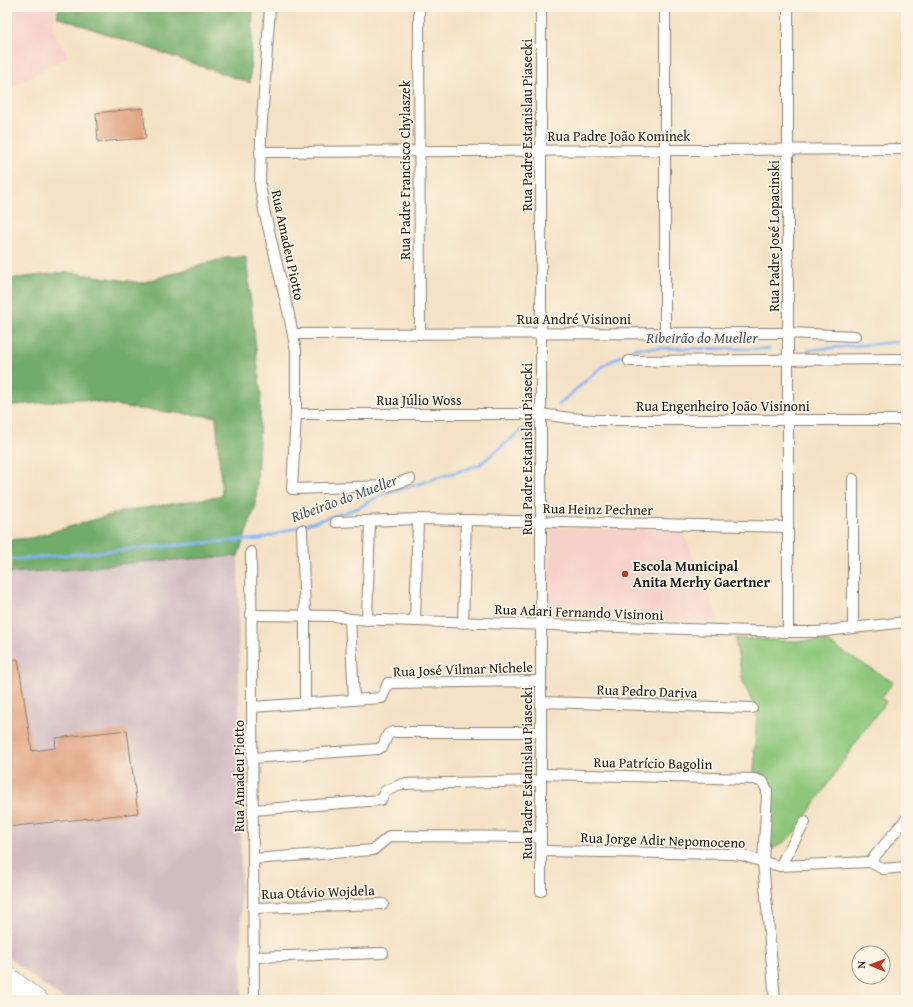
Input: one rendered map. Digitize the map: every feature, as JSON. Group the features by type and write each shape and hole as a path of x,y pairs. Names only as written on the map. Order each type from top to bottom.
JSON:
{"highway":[{"path":"7,986 24,1000"}],"main road":[{"path":"7,973 42,1000"}],"street":[{"name":"Rua Amadeu Piotto","path":"270,7 260,152 262,197 293,334 297,364 292,489 388,486 410,479"},
{"name":"Rua Padre Francisco Chylaszek","path":"419,7 420,334"},
{"name":"Rua Padre Estanislau Piasecki","path":"540,7 541,891"},
{"path":"665,7 665,333"},
{"name":"Rua Padre José Lopacinski","path":"788,7 788,632"},
{"name":"Rua Padre João Kominek","path":"260,152 906,149"},
{"name":"Rua André Visinoni","path":"293,334 788,333 855,336"},
{"path":"629,361 906,359"},
{"name":"Rua Júlio Woss","path":"296,414 541,414"},
{"name":"Rua Engenheiro João Visinoni","path":"541,414 594,420 906,420"},
{"path":"853,479 853,628"},
{"path":"415,621 418,519"},
{"name":"Rua Heinz Pechner","path":"336,522 418,519 788,527"},
{"path":"463,623 466,520"},
{"path":"367,620 370,521"},
{"path":"302,530 305,615 305,703"},
{"name":"Rua Amadeu Piotto","path":"251,552 254,1000"},
{"name":"Rua Adari Fernando Visinoni","path":"251,615 335,616 367,620 540,626 788,632 812,632 906,622"},
{"path":"350,619 354,700"},
{"name":"Rua José Vilmar Nichele","path":"252,707 382,698 388,683 541,681"},
{"name":"Rua Pedro Dariva","path":"541,702 752,708"},
{"path":"252,758 378,749 382,746 388,734 393,732 541,732"},
{"name":"Rua Patrício Bagolin","path":"253,810 381,800 385,791 396,786 411,783 541,778 754,779 764,782 767,790 762,862"},
{"path":"906,819 870,862 883,869 906,867"},
{"path":"780,866 806,822"},
{"path":"253,859 373,850 390,836 541,838"},
{"name":"Rua Jorge Adir Nepomoceno","path":"541,851 731,854 742,855 780,866 870,862"},
{"path":"762,862 775,1000"},
{"name":"Rua Otávio Wojdela","path":"254,908 383,904"},
{"path":"254,957 383,953"}],"shaded area":[{"path":"7,7 57,7 52,29 68,56 7,90"},
{"name":"Escola Municipal Anita Merhy Gaertner","path":"551,527 683,531 719,621 549,617"},
{"path":"238,556 242,1000 65,1000 7,956 7,571"}],"green space":[{"path":"59,7 253,7 250,83 57,17"},
{"path":"246,257 261,395 256,505 238,556 140,562 64,570 7,573 7,540 31,538 124,511 222,496 216,417 138,409 78,399 7,406 7,279 68,272 141,283 225,258"},
{"path":"735,638 785,641 825,641 893,682 881,698 886,702 865,729 798,828 784,842 767,851 773,788 769,778 754,772 755,752 753,751 755,748 757,712 743,682"}],"building":[{"path":"143,108 146,138 98,142 96,113"},
{"path":"18,659 32,751 55,748 56,738 127,730 138,813 7,827 7,660"}],"waterway":[{"name":"Ribeirão do Mueller","path":"808,350 897,342"},
{"name":"Ribeirão do Mueller","path":"558,405 604,365 636,348 769,349"},
{"name":"Ribeirão do Mueller","path":"7,560 260,539 358,508 379,496 479,465 529,424"}],"place":[{"name":"Escola Municipal Anita Merhy Gaertner","path":"625,574"}]}
